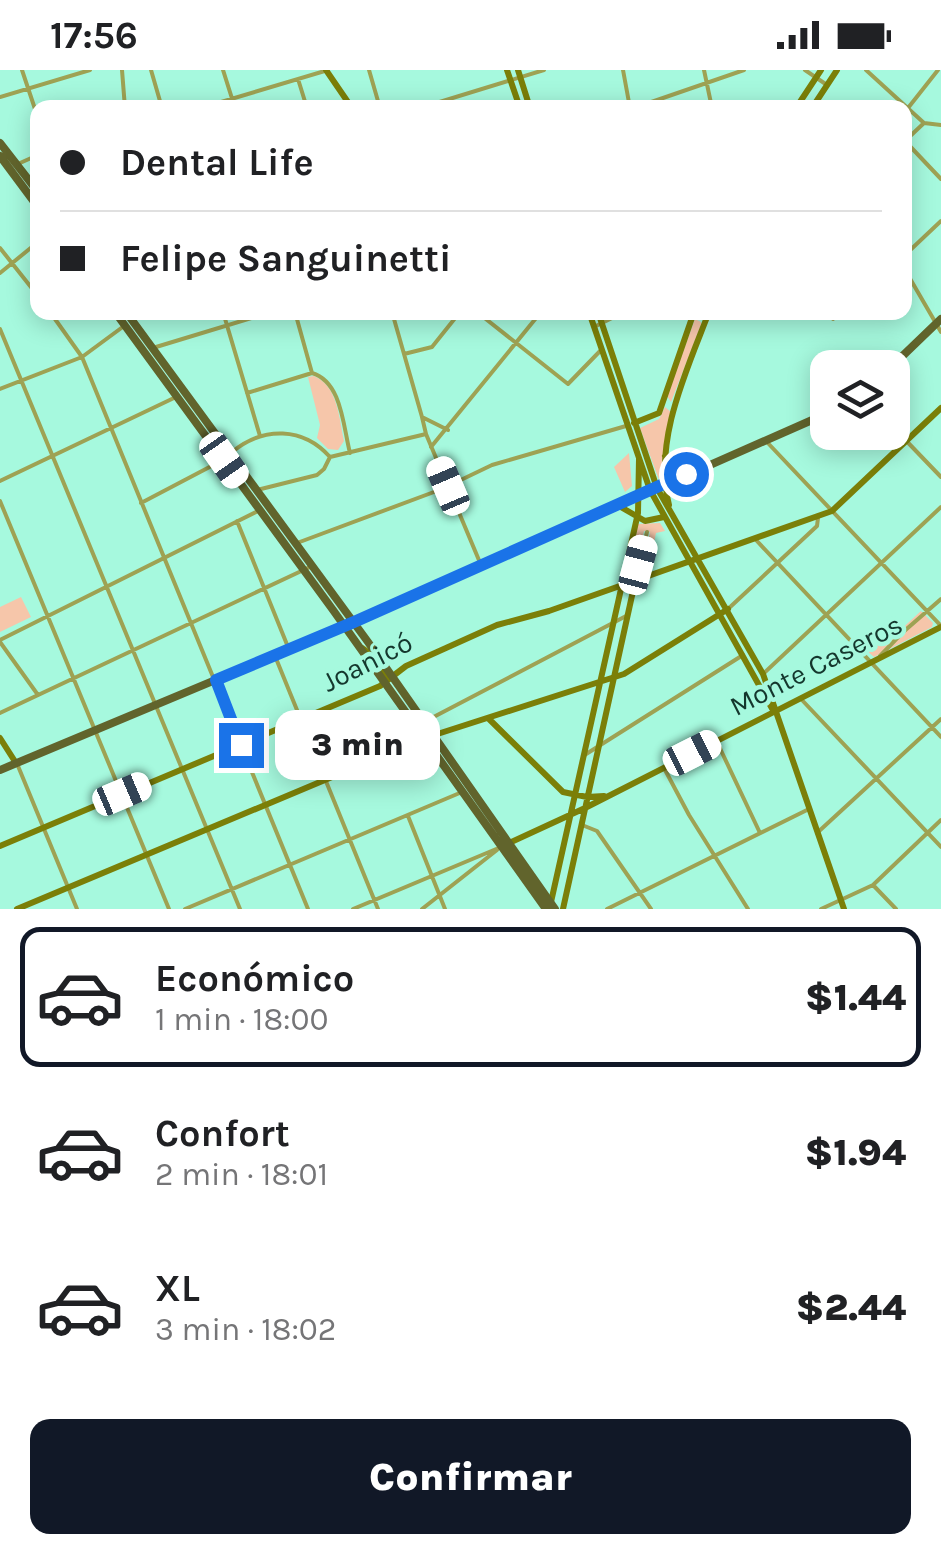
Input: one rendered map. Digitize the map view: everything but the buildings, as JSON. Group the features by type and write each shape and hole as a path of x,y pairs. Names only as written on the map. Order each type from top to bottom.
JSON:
{"main road":[{"path":"0,143 30,194"},
{"path":"0,156 30,184"},
{"path":"120,320 176,398 257,490 296,542 308,568"},
{"path":"132,320 260,510 350,624 479,815 505,845"},
{"path":"910,350 939,325"},
{"path":"0,770 290,650 810,421"},
{"path":"260,510 267,510 296,542"},
{"path":"350,624 360,648 424,722 429,737 454,770 462,774 548,908"}],"street":[{"path":"22,70 32,100"},
{"path":"0,97 90,70"},
{"path":"122,70 124,100"},
{"path":"150,70 159,100"},
{"path":"223,70 232,98"},
{"path":"226,100 327,70 347,100"},
{"path":"369,70 378,100"},
{"path":"441,100 509,74 544,70"},
{"path":"622,70 630,100"},
{"path":"704,70 710,100"},
{"path":"656,100 744,70"},
{"path":"805,70 826,85"},
{"path":"801,100 821,70"},
{"path":"818,100 837,70"},
{"path":"867,70 899,100"},
{"path":"912,103 938,70"},
{"path":"519,72 528,100"},
{"path":"509,74 517,100"},
{"path":"298,79 305,100"},
{"path":"912,112 924,123 941,126"},
{"path":"912,134 924,123"},
{"path":"912,148 941,178"},
{"path":"0,178 30,160"},
{"path":"912,249 941,222"},
{"path":"0,248 30,286"},
{"path":"0,274 30,249"},
{"path":"912,281 939,325"},
{"path":"56,320 82,357 308,909"},
{"path":"225,320 260,436"},
{"path":"152,348 246,320"},
{"path":"297,320 312,373"},
{"path":"394,320 426,434 481,566"},
{"path":"404,354 432,347 454,320"},
{"path":"488,320 568,384 602,349"},
{"path":"432,447 536,320"},
{"path":"590,320 598,326"},
{"path":"548,908 640,495 639,458 631,424 594,320"},
{"path":"598,320 602,349 666,514 775,713"},
{"path":"598,326 609,320"},
{"path":"296,542 448,486 492,465 657,416 691,320"},
{"path":"657,487 675,407 706,320"},
{"path":"0,389 82,357 124,326"},
{"path":"0,330 240,909"},
{"path":"247,392 312,373 324,377 334,389 350,453"},
{"path":"0,481 176,398"},
{"path":"663,402 675,407"},
{"path":"910,437 941,408"},
{"path":"422,416 448,430"},
{"path":"330,457 426,434"},
{"path":"141,502 260,436 301,435 317,442 330,457"},
{"path":"765,440 941,626"},
{"path":"910,445 941,477"},
{"path":"832,511 896,450"},
{"path":"664,456 686,474"},
{"path":"257,490 316,475 330,457"},
{"path":"639,458 657,487 666,514"},
{"path":"0,501 169,909"},
{"path":"618,505 649,521 666,514"},
{"path":"763,674 941,506"},
{"path":"38,695 0,640 260,510"},
{"name":"Joanicó","path":"0,846 302,720 498,625 622,586 832,511"},
{"path":"17,909 429,737 615,678 728,609 817,526 817,515"},
{"path":"237,521 290,650"},
{"path":"563,909 646,532"},
{"path":"754,538 941,737"},
{"path":"692,559 728,609 763,674 844,909"},
{"path":"638,565 648,576"},
{"path":"0,713 308,568"},
{"path":"874,662 941,599"},
{"path":"424,722 629,614"},
{"name":"Monte Caseros","path":"422,909 505,845 775,713 941,626"},
{"path":"583,756 743,654"},
{"path":"274,656 378,909"},
{"path":"801,699 941,847"},
{"path":"488,718 558,788 574,795"},
{"path":"817,833 941,719"},
{"path":"0,738 16,763 77,909"},
{"path":"716,741 760,832"},
{"path":"664,768 689,816 748,909"},
{"path":"185,909 463,792"},
{"name":"Monte Caseros","path":"574,795 604,796"},
{"path":"607,909 809,809"},
{"path":"408,816 445,909"},
{"path":"821,909 873,885 941,820"},
{"path":"582,825 597,832 651,909"},
{"path":"353,909 505,845"},
{"path":"562,853 574,856"},
{"path":"873,885 896,909"}],"shaded area":[{"path":"697,320 701,325 671,402 667,396"},
{"path":"314,376 328,387 336,404 344,441 338,450 328,449 317,438 320,425 308,377"},
{"path":"665,407 671,412 659,480 640,428 659,419"},
{"path":"629,453 632,486 625,492 614,467"},
{"path":"660,523 665,531 656,533 652,551 646,550 650,532 644,531 635,575 628,576 638,524"},
{"path":"21,597 31,617 0,632 0,607"},
{"path":"921,611 933,623 932,627 874,657 866,650 896,634"}],"route":[{"path":"241,745 216,680 686,474"}]}
